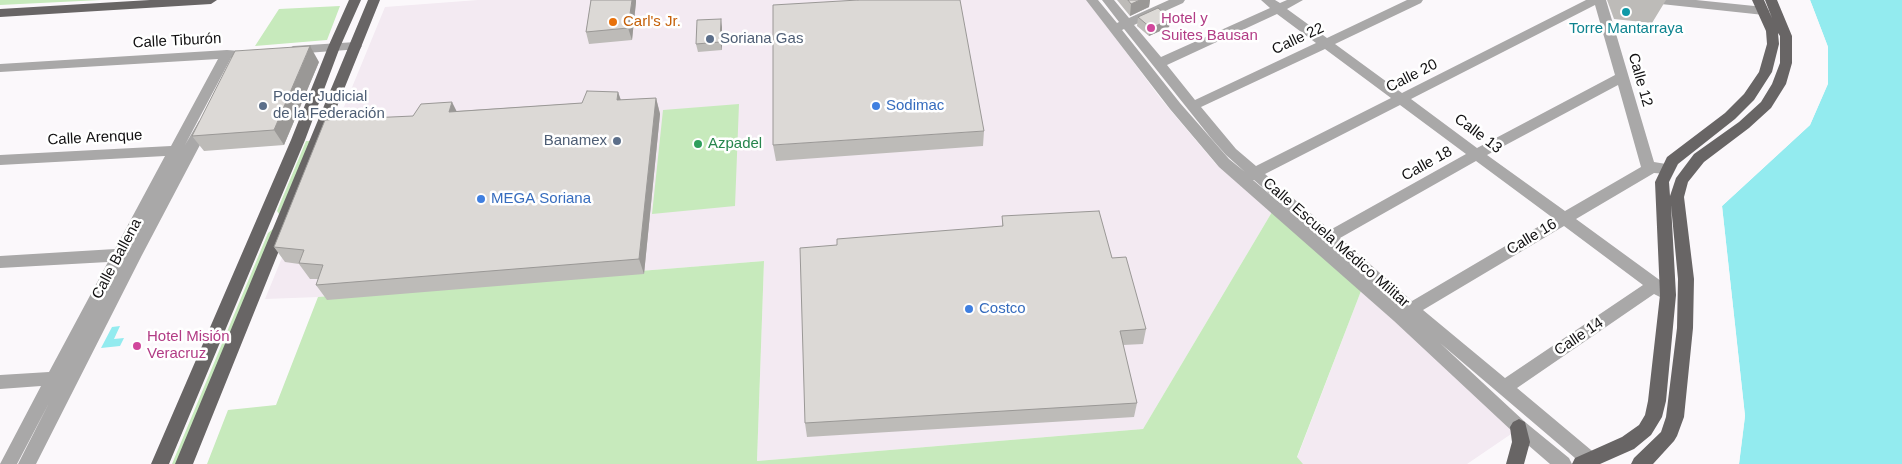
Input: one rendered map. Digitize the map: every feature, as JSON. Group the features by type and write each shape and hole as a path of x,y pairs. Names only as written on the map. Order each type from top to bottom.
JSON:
{"main road":[{"path":"0,13 211,0"},
{"path":"160,464 299,139 332,51 355,0"},
{"path":"184,464 374,0"},
{"path":"1586,462 1628,443 1645,430 1653,417 1657,401 1662,290 1668,263 1661,194 1662,182 1672,161 1730,116 1749,97 1765,72 1773,44 1772,31 1764,4"},
{"path":"1640,464 1668,436 1675,416 1685,328 1686,278 1678,214 1677,197 1679,190 1689,169 1766,104 1779,84 1786,63 1786,36 1764,4"},
{"path":"264,219 285,218"},
{"path":"1515,464 1522,442 1519,427"}],"street":[{"name":"Calle Escuela Médico Militar","path":"1092,0 1159,63 1249,176 1406,312 1504,388 1586,462"},
{"name":"Calle Escuela Médico Militar","path":"1108,0 1120,25 1175,106 1224,163 1249,176 1329,238 1406,312 1519,427 1563,464"},
{"path":"1120,25 1179,0"},
{"path":"1159,63 1272,4 1297,0"},
{"name":"Calle 22","path":"1193,106 1417,0"},
{"name":"Calle 20","path":"1249,176 1596,0"},
{"name":"Calle 12","path":"1600,0 1649,169"},
{"path":"1661,0 1764,4"},
{"name":"Calle 13","path":"1272,4 1403,98 1662,290"},
{"path":"283,54 355,50"},
{"name":"Calle Tiburón","path":"0,76 102,66 238,58"},
{"name":"Calle Ballena","path":"8,464 119,255 238,58"},
{"name":"Calle Tiburón","path":"0,68 102,66"},
{"name":"Calle 18","path":"1329,238 1478,154 1622,77"},
{"name":"Calle Ballena","path":"26,464 134,255 184,150"},
{"name":"Calle Arenque","path":"0,160 184,150"},
{"name":"Calle 16","path":"1406,312 1649,169 1656,167 1667,169"},
{"path":"0,262 119,255"},
{"name":"Calle 14","path":"1504,388 1662,290"},
{"path":"0,382 72,377"}],"shaded area":[{"path":"478,0 1087,0 1161,99 1215,163 1272,212 1143,429 757,461 764,261 319,297 265,299 385,7"},
{"path":"1361,291 1517,430 1467,464 1303,464 1297,458"}],"green space":[{"path":"0,0 101,0 0,5"},
{"path":"340,6 327,40 255,46 279,9"},
{"name":"Azpadel","path":"739,104 735,206 652,214 663,110"},
{"path":"306,141 312,141 279,214 277,211"},
{"path":"1272,212 1361,291 1297,457 1303,464 207,464 228,410 276,405 318,297 764,261 757,461 1143,429"},
{"path":"273,229 275,233 179,464 172,464 268,233"}],"water":[{"path":"1810,0 1902,0 1902,464 1739,464 1745,416 1722,206 1810,125 1828,84 1828,47"},
{"path":"120,326 114,339 124,338 120,346 101,348 112,327"}],"pier":[{"path":"1807,0 1810,0 1828,47 1828,83 1810,125 1722,206 1745,416 1739,464 1737,464 1742,416 1719,205 1808,123 1826,83 1825,48"}],"building":[{"path":"591,0 632,0 628,28 586,32"},
{"name":"Sodimac","path":"858,0 960,0 984,131 773,145 773,5"},
{"path":"1128,0 1140,0 1131,4"},
{"path":"1158,8 1171,19 1151,28 1138,17"},
{"path":"721,19 720,42 696,44 697,20"},
{"name":"Poder Judicial de la Federación","path":"310,46 274,130 192,136 235,51"},
{"name":"MEGA Soriana","path":"587,91 618,92 617,100 656,98 639,259 316,285 323,265 299,263 304,250 274,247 325,120 413,116 421,104 452,102 449,112 582,103"},
{"name":"Costco","path":"1099,211 1112,258 1126,257 1146,329 1120,331 1137,403 805,423 800,248 837,245 837,239 1003,226 1002,216"}],"place":[{"name":"Torre Mantarraya","path":"1626,12"},
{"name":"Carl's Jr.","path":"613,22"},
{"name":"Hotel y Suites Bausan","path":"1151,28"},
{"name":"Soriana Gas","path":"710,39"},
{"name":"Poder Judicial de la Federación","path":"263,106"},
{"name":"Sodimac","path":"876,106"},
{"name":"Banamex","path":"617,141"},
{"name":"Azpadel","path":"698,144"},
{"name":"MEGA Soriana","path":"481,199"},
{"name":"Costco","path":"969,309"},
{"name":"Hotel Misión Veracruz","path":"137,346"}]}
